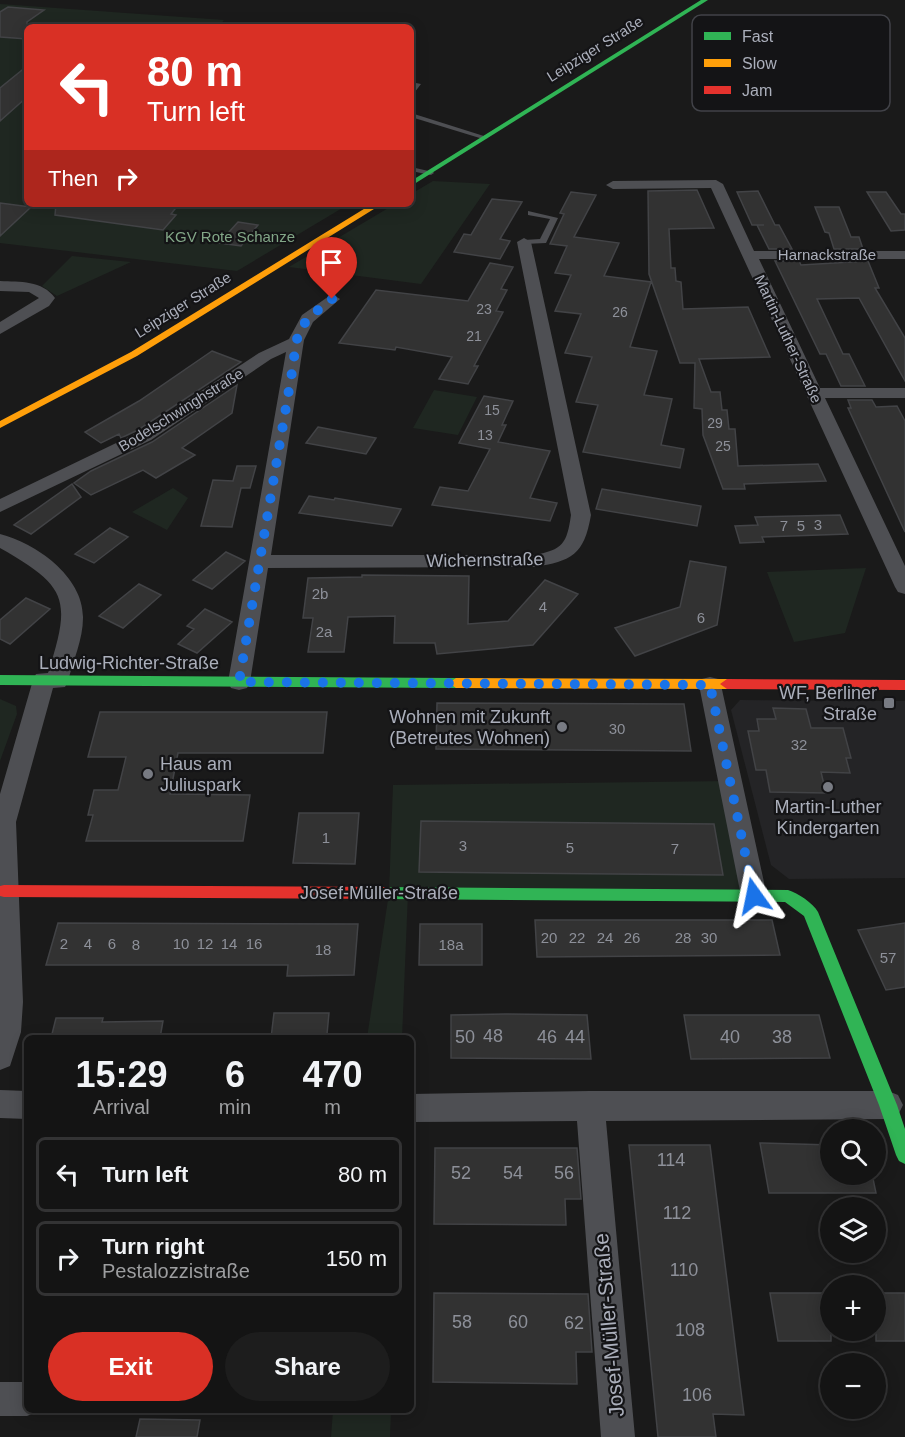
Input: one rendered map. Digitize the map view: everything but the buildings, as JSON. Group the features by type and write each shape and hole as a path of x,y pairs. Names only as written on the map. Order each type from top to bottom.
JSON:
{"main road":[{"name":"Leipziger Straße","path":"414,182 705,0"},
{"name":"Leipziger Straße","path":"0,425 134,354 373,207"},
{"name":"Ludwig-Richter-Straße","path":"0,680 905,685"},
{"name":"Josef-Müller-Straße","path":"4,891 788,896 810,912 888,1105 905,1155"}],"street":[{"name":"Martin-Luther-Straße","path":"613,185 716,184 904,584"},
{"name":"Wichernstraße","path":"260,562 534,561 561,557 578,540 581,515 524,242"},
{"name":"Harnackstraße","path":"749,255 905,255"},
{"path":"0,285 36,289 47,298 44,303 0,329"},
{"path":"239,682 294,362 295,342 298,330 308,317 332,299"},
{"name":"Bodelschwinghstraße","path":"0,506 145,436 265,356 295,342"},
{"path":"813,393 905,393"},
{"path":"0,540 44,566 62,584 73,600 73,619 4,822 4,891 9,1002 6,1032 0,1057"},
{"path":"710,685 754,896"},
{"path":"0,1104 24,1105"},
{"path":"414,1108 888,1105"},
{"name":"Josef-Müller-Straße","path":"590,1106 618,1437"},
{"path":"0,1399 24,1399"}],"lane":[{"path":"414,90 418,84"},
{"path":"414,116 485,138"},
{"path":"414,170 431,173"},
{"path":"524,242 543,241 554,218 531,213"}],"shaded area":[{"name":"Martin-Luther Kindergarten","path":"740,700 905,701 905,878 789,879 771,865 731,710"}],"green space":[{"name":"KGV Rote Schanze","path":"0,4 224,20 221,24 24,24 24,207 344,207 237,271 0,243"},
{"path":"433,181 490,184 421,284 289,267 390,207 414,207 414,192"},
{"path":"72,256 131,262 57,296 42,286"},
{"path":"434,390 477,397 458,435 413,428"},
{"path":"173,488 188,498 167,530 132,512"},
{"path":"866,568 845,633 794,642 767,572"},
{"path":"0,699 16,706 17,714 0,761"},
{"path":"730,781 754,896 408,893 402,1035 367,1035 389,893 393,785"},
{"path":"333,1413 391,1413 390,1437 331,1437"}],"traffic: fast":[{"path":"414,182 705,0"},
{"path":"0,680 456,683"},
{"path":"386,893 788,896 810,912 888,1105 905,1155"}],"traffic: slow":[{"path":"0,425 134,354 373,207"},
{"path":"456,683 727,684"}],"traffic: jam":[{"path":"727,684 905,685"},
{"path":"4,891 386,893"}],"place":[{"name":"WF, Berliner Straße","path":"889,703"},
{"name":"Wohnen mit Zukunft (Betreutes Wohnen)","path":"562,727"},
{"name":"Haus am Juliuspark","path":"148,774"},
{"name":"Martin-Luther Kindergarten","path":"828,787"}],"route":[{"path":"332,299 308,317 298,330 295,342 294,362 239,682 710,685 754,896"}]}
